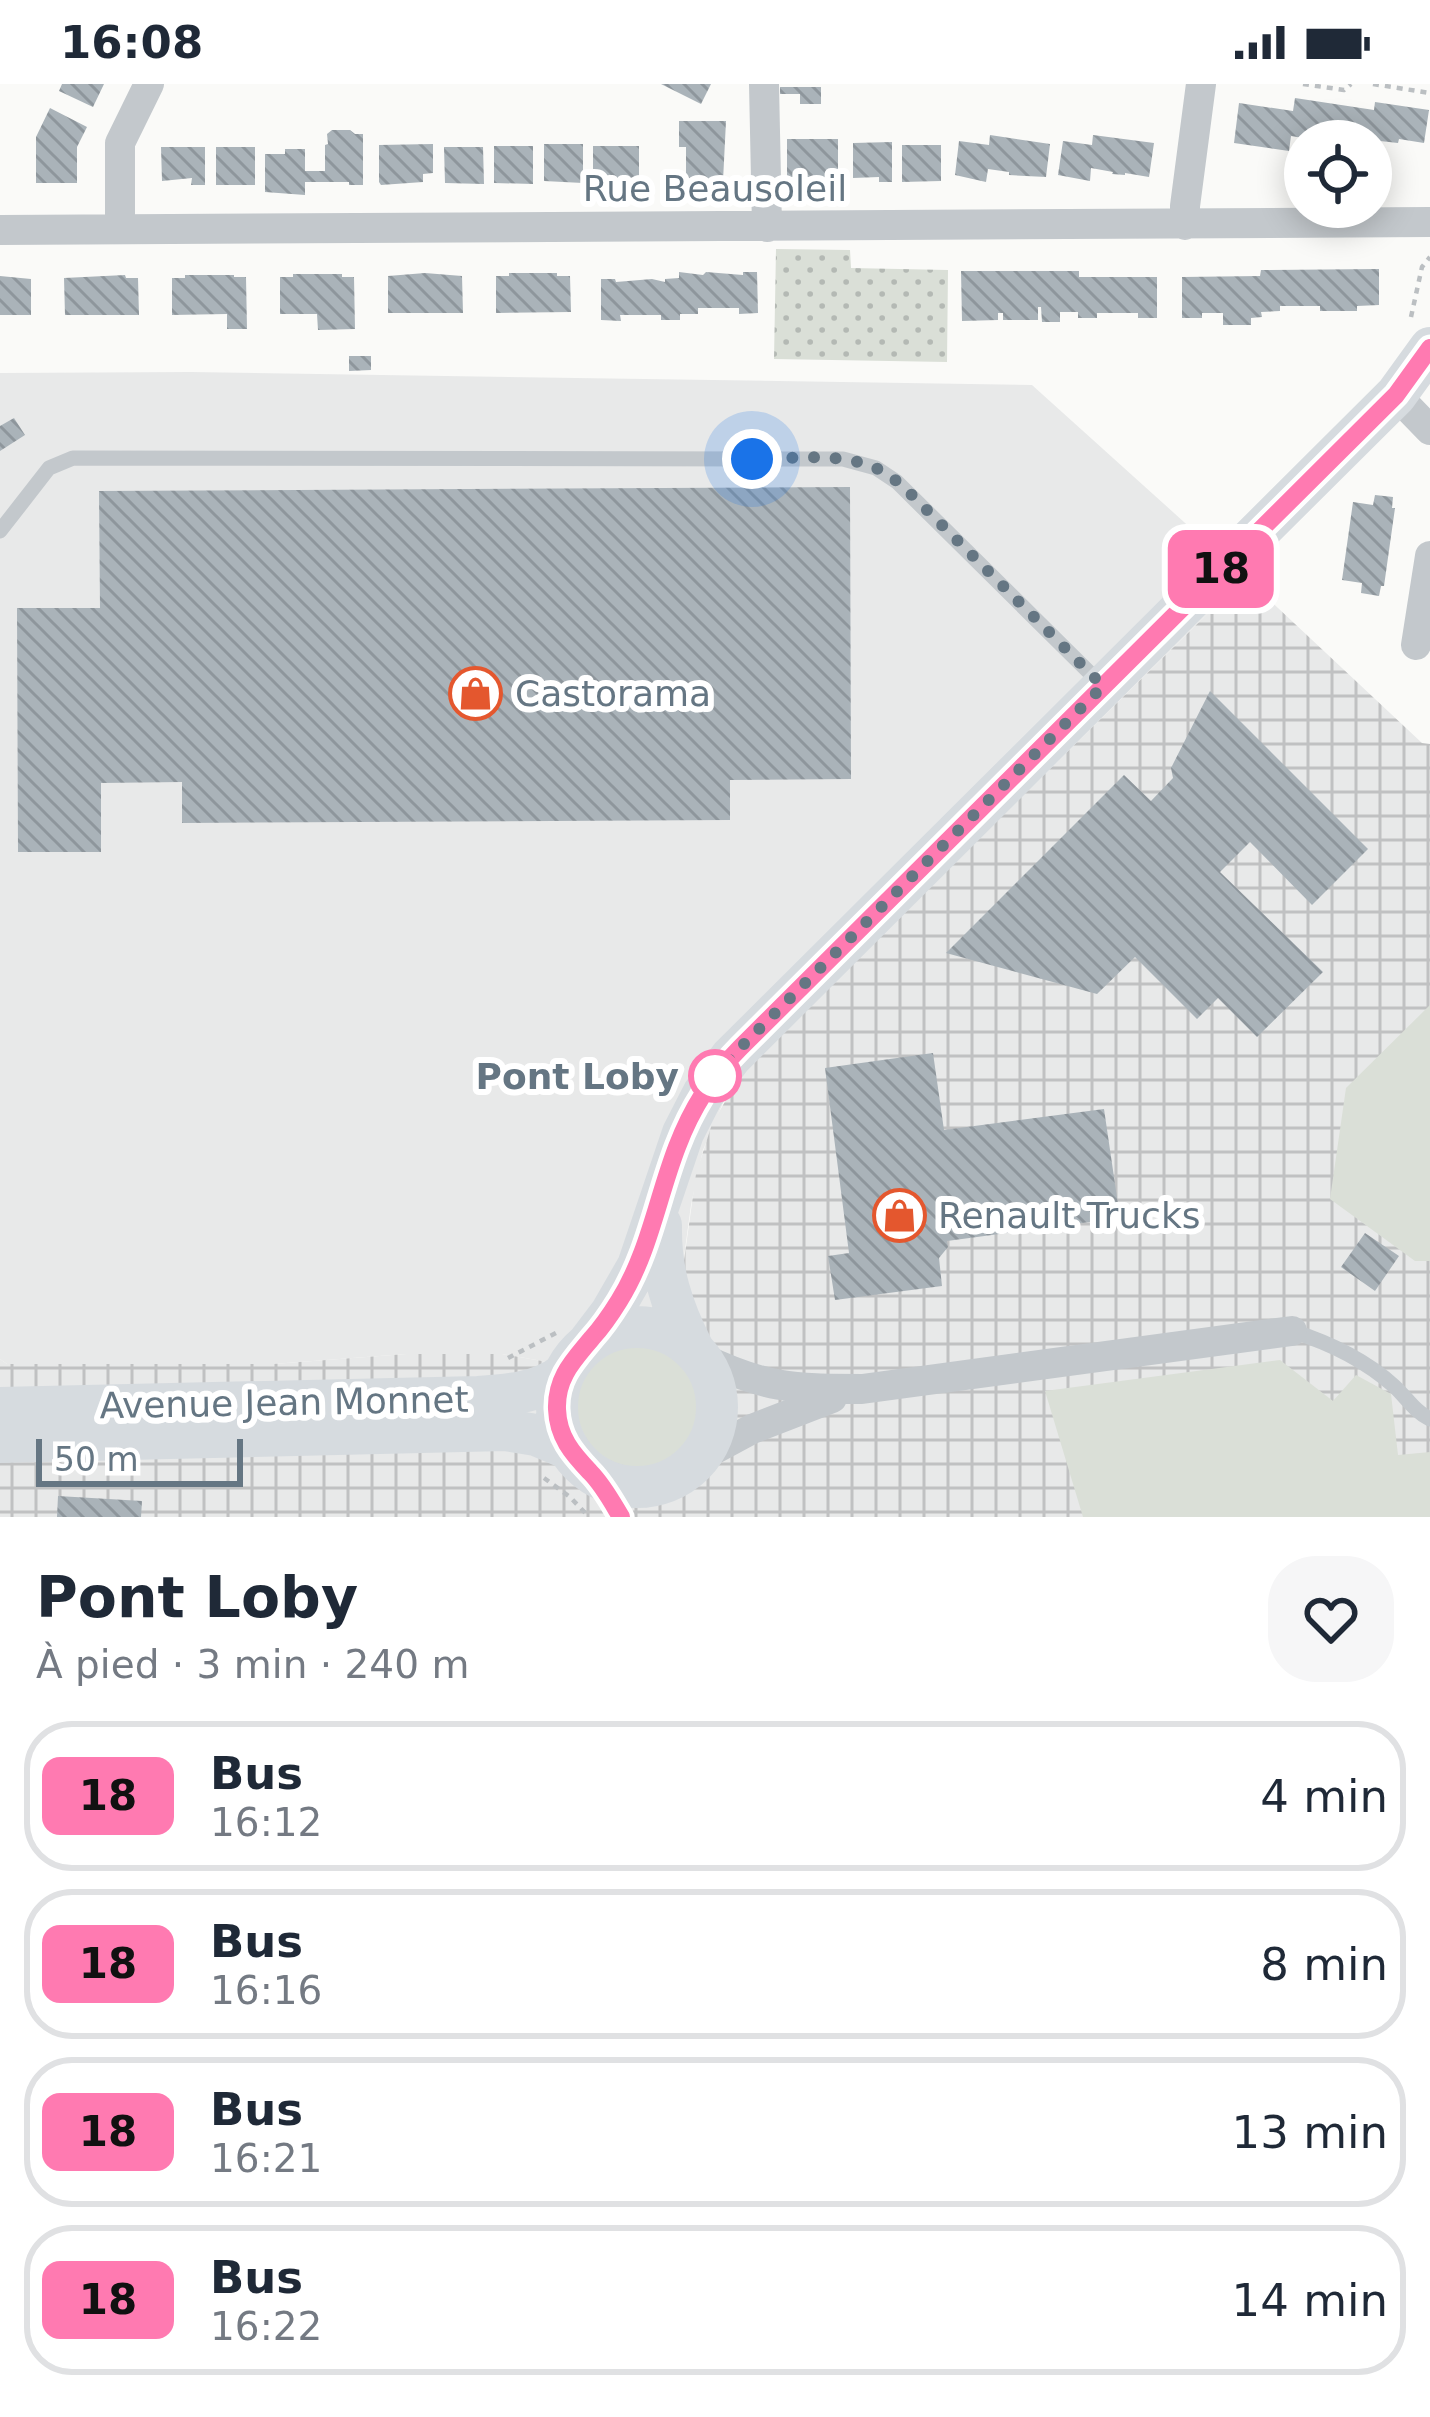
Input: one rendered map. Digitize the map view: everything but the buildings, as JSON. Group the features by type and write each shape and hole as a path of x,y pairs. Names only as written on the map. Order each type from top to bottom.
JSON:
{"main road":[{"path":"621,1517 560,1430 558,1394 638,1266 673,1157 703,1094 731,1057 1396,395 1430,348"},
{"path":"663,1194 665,1281 677,1318 715,1384 718,1404 713,1435 667,1517"},
{"path":"577,1358 616,1329 647,1327 667,1332 696,1353"},
{"name":"Avenue Jean Monnet","path":"0,1408 494,1396 540,1388 577,1358"},
{"name":"Avenue Jean Monnet","path":"0,1442 505,1430 536,1435 580,1461"},
{"path":"580,1461 613,1483 648,1486 673,1479 697,1461"}],"street":[{"path":"120,229 119,148 149,84"},
{"path":"764,84 766,227"},
{"path":"1185,225 1201,84"},
{"name":"Rue Beausoleil","path":"0,230 1430,222"},
{"path":"1396,395 1430,430"},
{"path":"1416,645 1430,556"},
{"path":"696,1353 772,1385 862,1389 1292,1330"},
{"path":"697,1461 784,1415 862,1389"}],"lane":[{"path":"0,531 49,468 73,458 842,459 876,468 908,491 1103,686"},
{"path":"1292,1330 1360,1360 1430,1419"}],"path":[{"path":"1304,84 1344,90 1351,84"},
{"path":"1373,84 1430,93"}],"shaded area":[{"path":"776,249 850,250 851,268 948,270 947,362 774,359"},
{"path":"0,373 1032,385 1245,577 764,1050 725,1098 703,1150 691,1205 667,1383 502,1354 406,1354 273,1364 7,1364 0,1359"},
{"path":"1245,577 1422,743 1430,744 1430,1517 0,1517 0,1359 7,1364 273,1364 406,1354 502,1354 667,1383 696,1174 712,1124 737,1081"},
{"path":"1430,1005 1430,1261 1415,1261 1330,1199 1346,1088"},
{"path":"638,1345 661,1350 681,1363 694,1383 699,1406 694,1429 681,1449 661,1462 638,1467 615,1462 595,1449 582,1429 577,1406 582,1383 595,1363 615,1350"},
{"path":"1280,1360 1333,1401 1356,1375 1391,1394 1398,1455 1430,1452 1430,1517 1083,1517 1045,1391"}],"bus line":[{"name":"18","path":"621,1517 567,1445 559,1425 558,1394 571,1361 611,1313 638,1266 678,1144 703,1094 740,1048 1396,395 1430,348"}],"place":[{"name":"Castorama","path":"476,693"},
{"name":"Pont Loby","path":"715,1076"},
{"name":"Renault Trucks","path":"899,1215"}],"route":[{"path":"715,1076 1103,686 888,475 842,459 752,459"}]}
